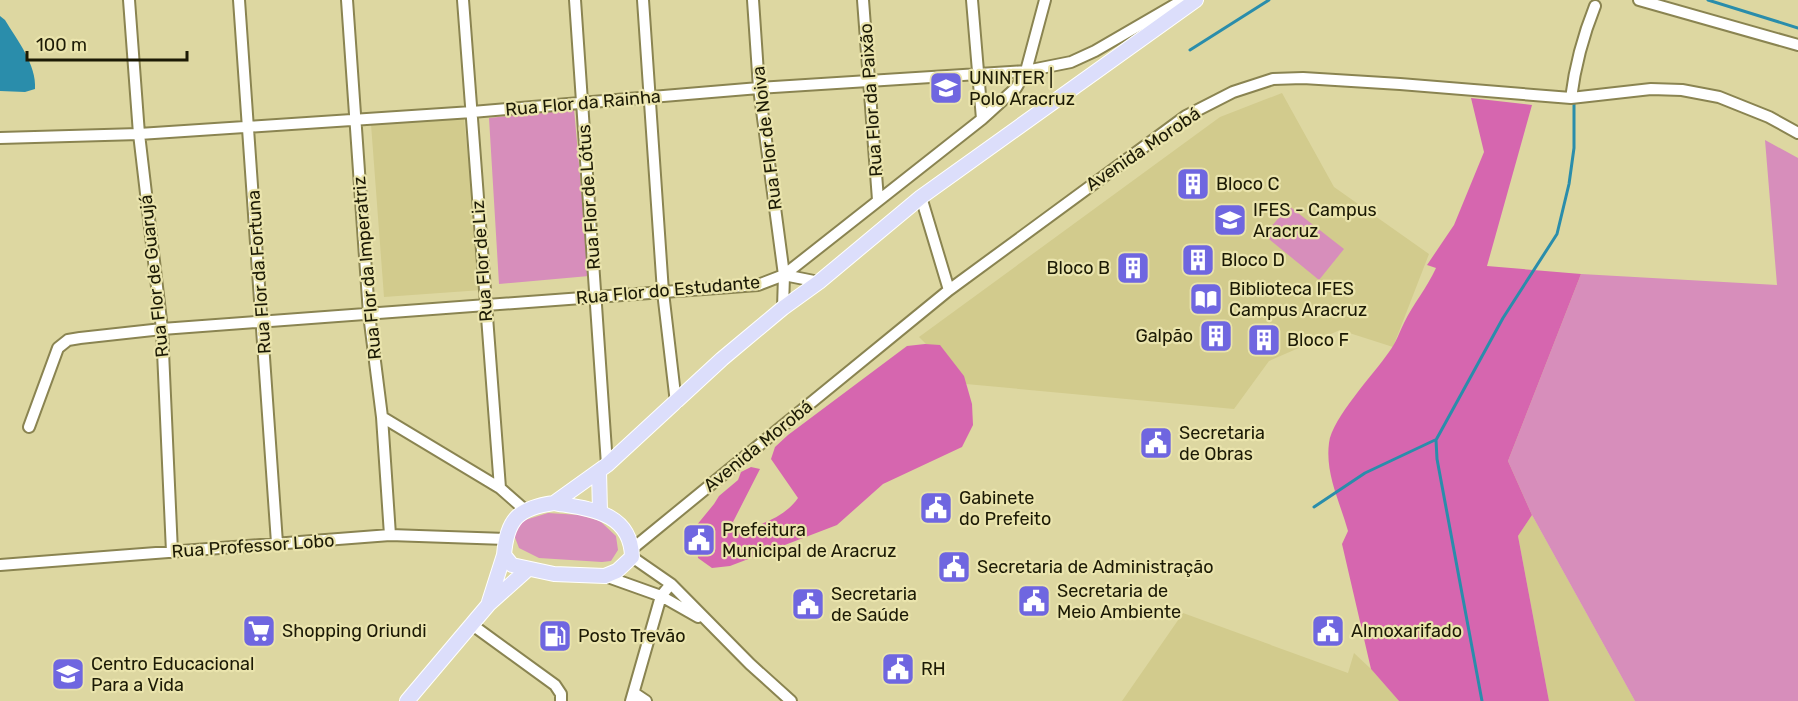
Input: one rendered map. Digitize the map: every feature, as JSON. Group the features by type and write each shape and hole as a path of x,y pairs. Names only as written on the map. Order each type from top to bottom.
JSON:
{"main road":[{"path":"554,503 603,468 722,359 921,197 1196,0"},
{"path":"600,511 603,468"},
{"path":"489,604 504,555 509,526 516,516 536,506 554,503 600,511 614,518 622,528 632,553 617,571 606,576 554,574 527,570 512,565 504,555"},
{"path":"407,701 489,604 527,570"}],"street":[{"name":"Rua Flor de Guarujá","path":"129,0 140,134 162,329 172,552"},
{"name":"Rua Flor da Fortuna","path":"239,0 277,543"},
{"name":"Rua Flor da Imperatriz","path":"346,0 369,314 382,417 390,536"},
{"name":"Rua Flor de Liz","path":"463,0 500,488"},
{"name":"Rua Flor de Lótus","path":"575,0 596,297 603,468"},
{"path":"643,0 663,292 676,403"},
{"name":"Rua Flor de Noiva","path":"753,0 759,88 784,275 783,308"},
{"name":"Rua Flor da Paixão","path":"863,0 878,200"},
{"path":"972,0 982,119"},
{"name":"Rua Flor do Estudante","path":"29,427 54,355 63,344 80,338 162,329 758,285 784,275 982,119 1016,88 1026,71 1045,0"},
{"name":"Rua Flor da Rainha","path":"0,138 140,134 249,127 472,112 759,88 1026,71 1053,66 1087,54 1183,0"},
{"path":"1639,0 1798,45"},
{"path":"1572,98 1577,62 1595,6"},
{"name":"Avenida Morobá","path":"632,553 949,290 1186,116 1233,92 1273,79 1303,78 1572,98 1651,89 1682,90 1719,96 1769,117 1798,133"},
{"path":"921,197 949,290"},
{"path":"784,275 819,282"},
{"path":"382,417 500,488 525,510"},
{"name":"Rua Professor Lobo","path":"0,566 390,536 506,539"},
{"path":"632,553 670,584 791,701"},
{"path":"606,576 661,596 711,625"},
{"path":"646,701 632,697 661,596 670,584"},
{"path":"471,624 555,685 561,694 561,701"}],"shaded area":[{"name":"IFES - Campus Aracruz","path":"1282,93 1334,187 1429,254 1393,347 1340,330 1269,361 1234,409 966,384 919,337 1220,117"},
{"path":"1471,98 1532,105 1487,266 1581,274 1508,461 1532,515 1518,536 1549,701 1399,701 1371,669 1342,544 1348,531 1329,466 1329,443 1332,433 1345,409 1396,342 1408,316 1436,268 1427,265 1454,225 1484,152"},
{"path":"574,109 589,276 499,284 489,118"},
{"path":"464,119 482,290 384,297 371,124"},
{"path":"1765,140 1798,158 1798,701 1635,701 1532,515 1508,461 1581,274 1777,285"},
{"path":"1289,206 1344,249 1319,280 1264,235"},
{"path":"940,345 964,376 972,404 973,425 962,447 883,484 837,525 730,566 712,568 698,558 696,526 719,496 738,480 741,472 751,467 760,469 733,522 739,531 772,519 787,510 798,498 771,459 775,447 907,346"},
{"path":"548,513 580,515 600,521 616,536 618,550 611,561 539,558 519,548 514,535 522,521"},
{"path":"1532,515 1635,701 1549,701 1518,536"},
{"path":"1183,613 1348,673 1354,653 1399,701 1122,701"}],"water":[{"path":"0,16 5,20 30,62 35,89 25,92 0,91"}],"waterway":[{"path":"1190,50 1269,0"},
{"path":"1708,0 1798,28"},
{"path":"1482,701 1437,459 1436,440 1503,318 1557,234 1569,184 1574,148 1574,100"},
{"path":"1314,507 1365,473 1435,440"}],"place":[{"name":"UNINTER | Polo Aracruz","path":"946,88"},
{"name":"Bloco C","path":"1193,184"},
{"name":"IFES - Campus Aracruz","path":"1230,220"},
{"name":"Bloco D","path":"1198,260"},
{"name":"Bloco B","path":"1133,268"},
{"name":"Biblioteca IFES Campus Aracruz","path":"1206,299"},
{"name":"Galpão","path":"1216,336"},
{"name":"Bloco F","path":"1264,340"},
{"name":"Secretaria de Obras","path":"1156,443"},
{"name":"Gabinete do Prefeito","path":"936,508"},
{"name":"Prefeitura Municipal de Aracruz","path":"699,540"},
{"name":"Secretaria de Administração","path":"954,567"},
{"name":"Secretaria de Meio Ambiente","path":"1034,601"},
{"name":"Secretaria de Saúde","path":"808,604"},
{"name":"Shopping Oriundi","path":"259,631"},
{"name":"Almoxarifado","path":"1328,631"},
{"name":"Posto Trevão","path":"555,636"},
{"name":"RH","path":"898,669"},
{"name":"Centro Educacional Para a Vida","path":"68,674"}]}
